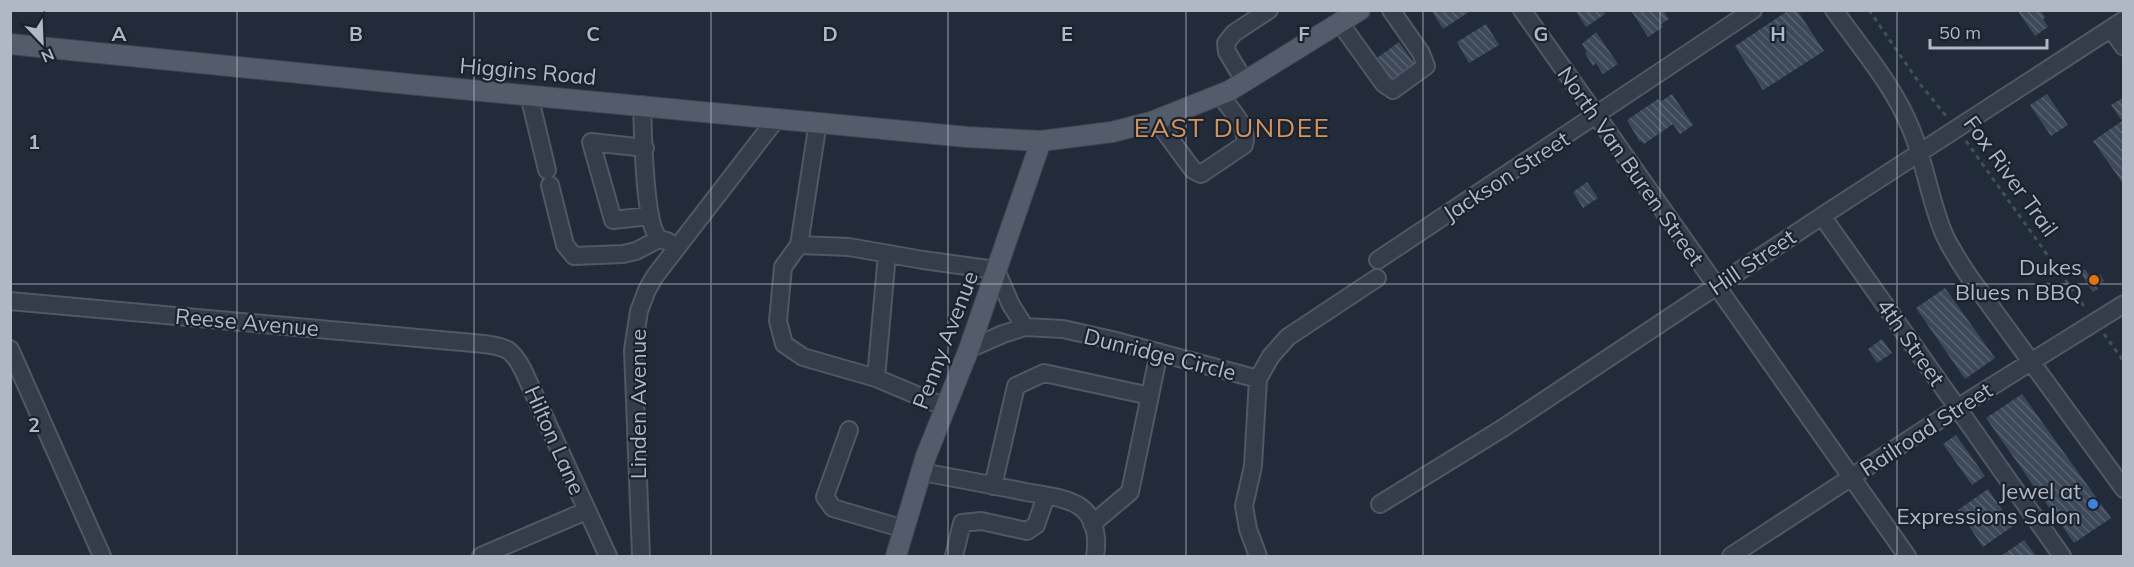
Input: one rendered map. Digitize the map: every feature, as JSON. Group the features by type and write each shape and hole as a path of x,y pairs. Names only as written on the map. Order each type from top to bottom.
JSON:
{"main road":[{"name":"Higgins Road","path":"10,44 967,137 1041,141 1112,132 1156,120 1220,95 1245,82 1360,10"},
{"name":"Penny Avenue","path":"896,556 921,472 969,349 1041,141"}],"street":[{"path":"1245,82 1227,52 1226,44 1234,33 1269,10"},
{"path":"1340,23 1384,84 1393,90 1426,66 1421,53 1391,10"},
{"name":"North Van Buren Street","path":"1522,10 1907,556"},
{"name":"Jackson Street","path":"1258,379 1271,356 1288,337 1378,269 1596,116 1753,10"},
{"path":"1834,10 1875,67 1911,128 1939,220 1949,244 1970,278 2124,489"},
{"path":"2117,25 2124,47"},
{"name":"Hill Street","path":"1380,504 1503,428 1919,152 2117,25"},
{"path":"529,95 565,245 574,256 623,254 636,251 659,239"},
{"path":"1156,120 1193,170 1201,174 1244,145 1246,139 1244,130 1220,95"},
{"path":"642,105 649,216 659,239 679,245"},
{"name":"Linden Avenue","path":"641,556 633,359 639,311 647,290 679,245 777,118"},
{"path":"818,122 799,245 783,267 778,321 784,344 802,357 876,378 945,407"},
{"path":"645,148 591,142 613,220 649,216"},
{"name":"4th Street","path":"1822,216 2062,556"},
{"path":"799,245 849,247 996,270 1011,305 1025,327"},
{"path":"876,378 887,254"},
{"name":"Reese Avenue","path":"10,301 484,344"},
{"name":"Railroad Street","path":"1731,556 1957,408 2124,304"},
{"name":"Dunridge Circle","path":"969,349 1025,327 1064,330 1159,352 1258,379 1253,466 1244,506 1248,529 1258,556"},
{"name":"Hilton Lane","path":"484,344 506,348 518,359 608,556"},
{"path":"10,349 102,556"},
{"path":"1092,525 1130,492 1159,352"},
{"path":"993,486 1016,386 1044,373 1150,396"},
{"path":"849,430 825,497 833,508 904,529"},
{"path":"921,472 1046,496 1081,507 1092,525 1096,540 1095,556"},
{"path":"954,556 962,523 981,521 1027,531 1036,525 1046,496"},
{"path":"481,556 586,512"}],"path":[{"name":"Fox River Trail","path":"1869,10 1920,84 1957,129 2124,362"}],"building":[{"path":"1431,10 1472,10 1443,29"},
{"path":"1575,10 1602,10 1605,14 1586,27"},
{"path":"1634,10 1663,10 1669,19 1661,24 1663,27 1648,37 1632,12"},
{"path":"1789,10 1797,10 1824,51 1763,90 1735,46"},
{"path":"2017,10 2040,10 2048,27 2035,36"},
{"path":"1486,24 1499,45 1469,63 1457,42"},
{"path":"1596,32 1618,64 1603,74 1596,63 1593,66 1582,44"},
{"path":"1399,42 1416,66 1394,82 1377,58"},
{"path":"1672,94 1693,125 1680,134 1673,124 1644,144 1640,142 1627,120 1658,99 1660,102"},
{"path":"2047,94 2068,125 2051,136 2030,105"},
{"path":"2124,97 2124,185 2093,141 2122,121 2111,105"},
{"path":"1587,182 1598,198 1583,208 1573,192"},
{"name":"Dukes Blues n BBQ","path":"2085,269 2092,279 2100,274 2104,281 2096,286 2098,289 2093,292 2080,272"},
{"path":"1945,288 1995,358 1965,379 1916,308"},
{"path":"1882,339 1892,353 1877,363 1868,349"},
{"path":"2022,394 2111,518 2074,543 1986,418"},
{"path":"1956,435 1985,476 1972,485 1943,444"},
{"path":"1988,489 2013,526 1983,547 1958,510"},
{"path":"2024,540 2036,556 2001,556"}],"place":[{"name":"Dukes Blues n BBQ","path":"2094,280"},
{"name":"Jewel at Expressions Salon","path":"2093,504"}],"district":[{"name":"EAST DUNDEE","path":"1232,127"}]}
